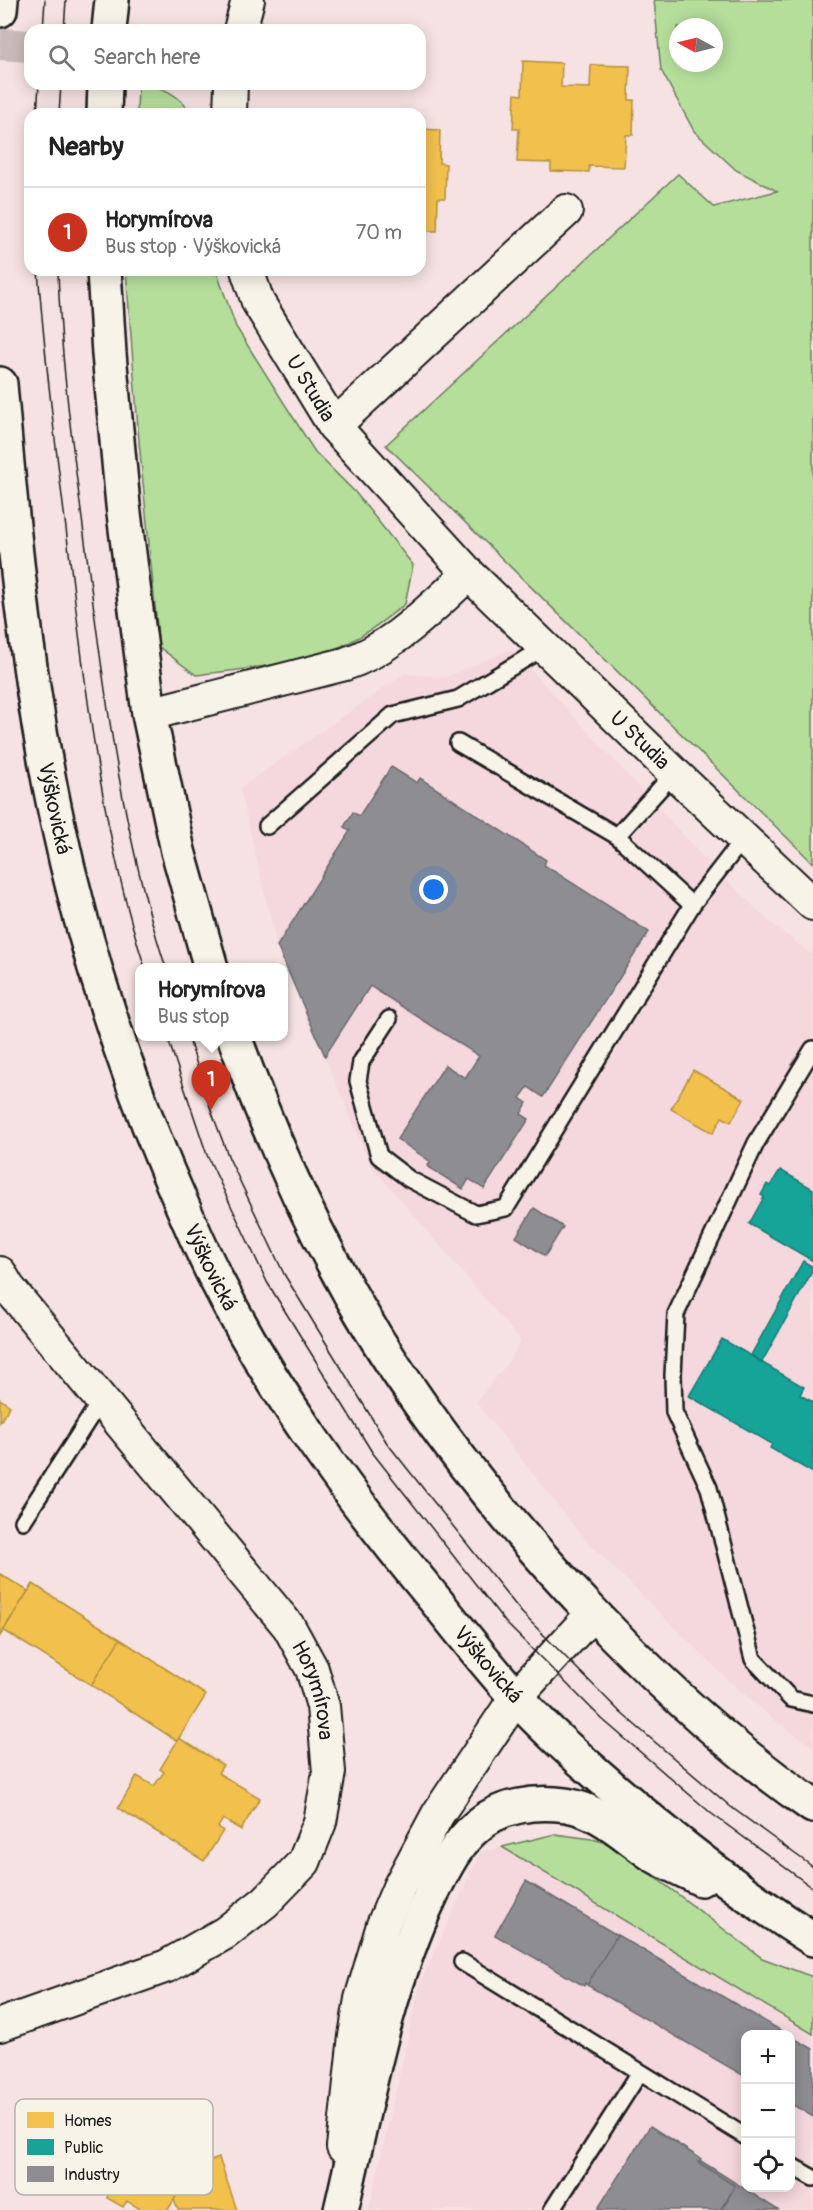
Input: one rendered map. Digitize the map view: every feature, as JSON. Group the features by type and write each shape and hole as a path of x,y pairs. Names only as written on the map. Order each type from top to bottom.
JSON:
{"street":[{"path":"0,10 1,0"},
{"path":"110,24 112,0"},
{"path":"242,24 248,0"},
{"path":"104,108 105,90"},
{"path":"230,108 231,90"},
{"path":"334,426 566,211"},
{"path":"104,276 123,505 149,714 178,851 210,963"},
{"name":"U Studia","path":"249,276 258,302 334,426 469,574 813,904"},
{"name":"Výškovická","path":"0,384 22,600 38,714 68,869 96,970 125,1060 158,1147 214,1277 255,1350 314,1445 368,1518 516,1698 580,1760 652,1822 716,1872 801,1932"},
{"path":"149,714 363,658 399,636 469,574"},
{"path":"236,1041 286,1167 319,1234 381,1345 419,1403 466,1467 552,1570 639,1660 730,1745 813,1806"},
{"name":"Horymírova","path":"0,1273 8,1287 289,1627 312,1669 323,1706 329,1772 320,1822 304,1862 265,1902 225,1933 167,1965 0,2025"},
{"path":"337,2210 361,1999 383,1925 399,1887 433,1822 516,1698 593,1613"},
{"path":"342,2210 377,2051 396,1984 420,1919 447,1862 476,1827 492,1816 510,1808 529,1804 558,1804 588,1810 654,1854 801,1932"}],"lane":[{"path":"267,826 393,715 458,699 530,656 541,644"},
{"path":"458,743 617,836 692,905"},
{"path":"617,836 674,773"},
{"path":"389,1019 361,1062 358,1081 379,1156 409,1179 476,1214 506,1208 692,905 743,839"},
{"path":"813,1049 756,1143 676,1314 673,1375 674,1412 709,1488 753,1659 791,1699 813,1704"},
{"path":"23,1521 101,1400"},
{"path":"462,1962 741,2134"},
{"path":"552,2210 640,2072"},
{"path":"795,2167 813,2178"}],"shaded area":[{"path":"512,649 703,857 773,925 813,955 813,1747 772,1718 728,1680 582,1536 476,1402 507,1364 521,1341 371,1165 288,972 288,963 284,963 277,946 240,788 404,674 446,677"},
{"path":"502,1847 813,2034 813,2210 369,2210 420,1984 480,1853"}],"green space":[{"path":"654,0 813,0 813,863 386,445 678,174 714,207 777,191 736,170 694,131 661,70"},
{"path":"138,90 165,90 188,108 137,108"},
{"path":"126,276 218,276 236,327 315,452 355,492 413,565 405,604 351,642 315,655 247,669 196,675 159,647 139,441"},
{"path":"555,1834 611,1844 762,1958 813,1977 813,2034 502,1847"}],"building: Homes":[{"path":"523,61 562,63 561,87 590,88 591,65 630,66 629,100 634,100 633,135 626,135 624,167 589,166 589,172 551,171 551,163 517,162 519,129 513,129 515,94 522,95"},
{"path":"426,129 440,130 439,163 446,164 445,198 438,198 437,231 426,231"},
{"path":"693,1070 744,1099 731,1122 722,1117 713,1133 671,1109"},
{"path":"0,1399 10,1406 0,1422"},
{"path":"0,1574 28,1591 0,1636"},
{"path":"33,1584 120,1639 91,1685 3,1630"},
{"path":"120,1639 206,1695 177,1741 91,1685"},
{"path":"179,1738 223,1765 218,1773 260,1798 241,1830 223,1819 218,1827 223,1831 204,1861 118,1808 137,1776 154,1786 164,1772 160,1769"},
{"path":"219,2158 237,2210 178,2210 174,2200 177,2195 213,2195 213,2160"},
{"path":"108,2195 177,2195 168,2210 142,2210 127,2201 123,2207 107,2198"}],"building: Public":[{"path":"780,1170 813,1189 813,1261 749,1224 764,1197 761,1195 767,1184 770,1186"},
{"path":"803,1261 813,1267 813,1270 762,1362 751,1355"},
{"path":"722,1339 804,1387 800,1395 813,1402 813,1473 770,1448 772,1444 689,1396"}],"building: Industry":[{"path":"391,767 417,783 420,778 546,860 544,865 649,932 543,1097 528,1087 520,1098 527,1103 521,1114 529,1119 484,1189 469,1179 463,1189 427,1166 431,1162 397,1139 445,1065 465,1078 479,1056 370,986 325,1056 288,971 288,963 284,963 277,946 350,831 344,827 353,812 359,816"},
{"path":"534,1208 563,1227 545,1256 516,1237"},
{"path":"526,1881 617,1935 587,1985 585,1983 584,1986 495,1935"},
{"path":"617,1935 780,2030 741,2030 741,2074 587,1985"},
{"path":"795,2039 813,2049 813,2117 795,2106"},
{"path":"650,2126 701,2159 698,2162 735,2186 720,2210 597,2210"},
{"path":"701,2161 741,2186 741,2192 750,2192 778,2210 722,2210 735,2186 698,2162"}],"tunnel":[{"path":"0,44 24,46"}],"tram line":[{"path":"43,24 45,0"},
{"path":"64,24 66,0"},
{"path":"37,108 39,90"},
{"path":"59,108 61,90"},
{"path":"39,276 53,423 91,724 108,823 131,921 144,963"},
{"path":"58,276 62,346 70,421 110,722 139,871 164,963"},
{"path":"169,1041 207,1155 267,1282 372,1452 506,1623 602,1719 712,1814 813,1888"},
{"path":"190,1041 229,1158 284,1274 387,1443 522,1613 621,1713 731,1807 813,1867"}],"place":[{"name":"Horymírova","path":"211,1110"}]}
